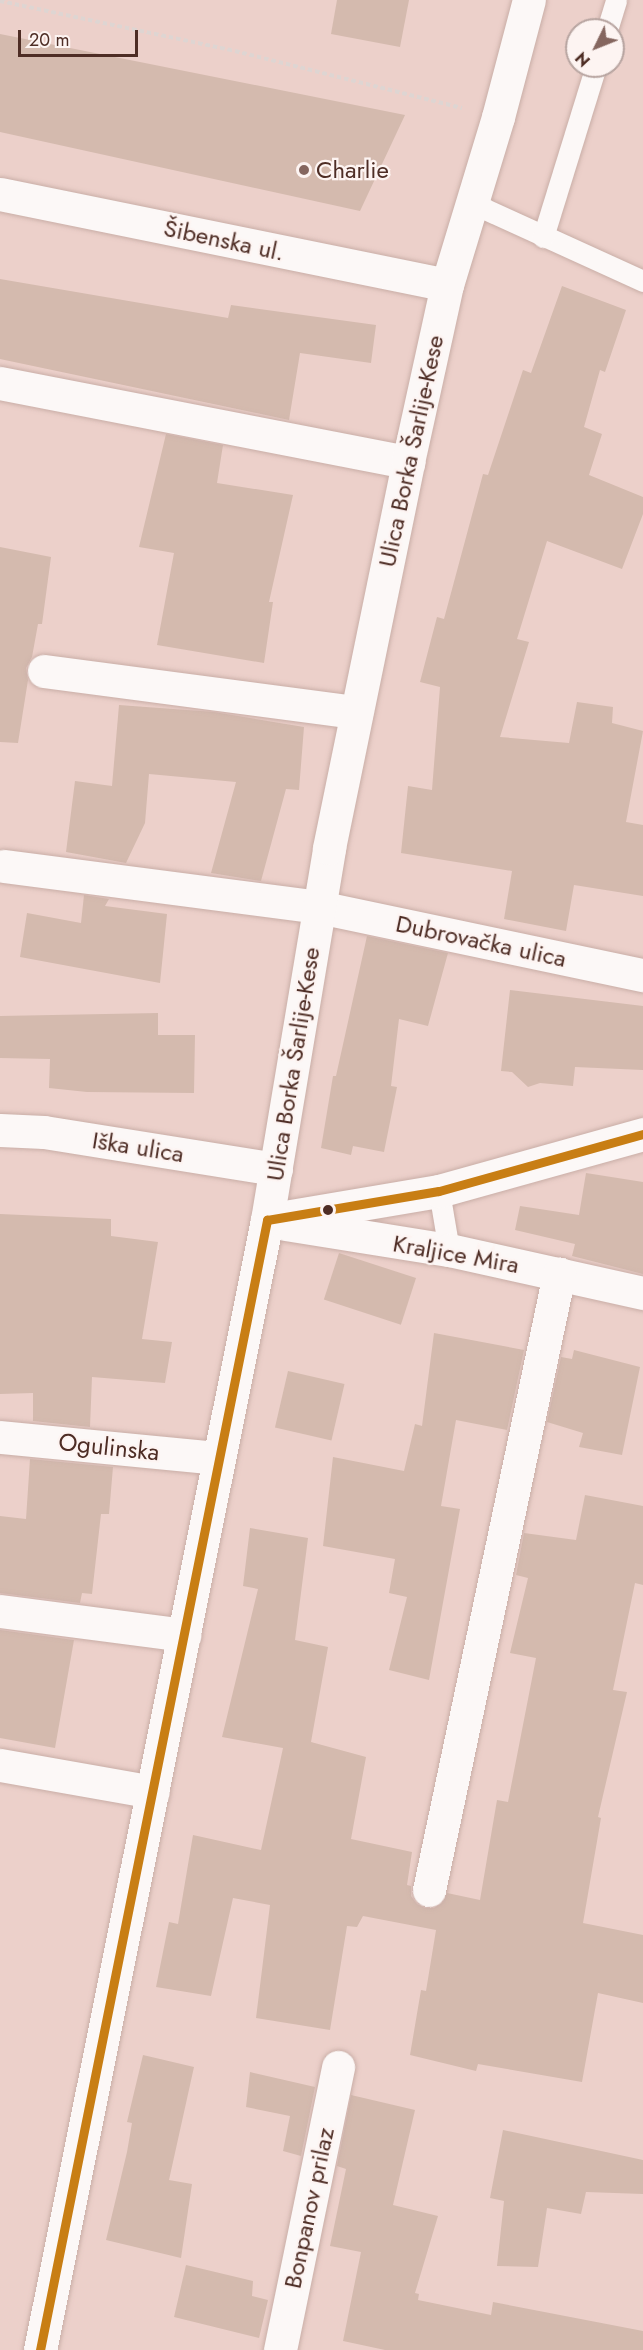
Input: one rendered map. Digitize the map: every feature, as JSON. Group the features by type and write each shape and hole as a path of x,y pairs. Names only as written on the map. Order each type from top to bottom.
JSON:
{"street":[{"name":"Ulica Borka Šarlije-Kese","path":"40,2350 267,1220 319,907 356,712 408,462 447,285 498,117 529,0"},
{"name":"Šibenska ul.","path":"0,194 447,285"},
{"path":"0,383 408,462"},
{"path":"44,671 356,712"},
{"path":"4,866 319,907"},
{"name":"Dubrovačka ulica","path":"319,907 643,975"},
{"name":"Iška ulica","path":"0,1130 44,1132 276,1169"},
{"path":"267,1220 439,1191 643,1134"},
{"name":"Kraljice Mira","path":"267,1220 449,1250 643,1293"},
{"path":"429,1890 559,1274"},
{"name":"Ogulinska","path":"0,1437 218,1458"},
{"path":"0,1611 184,1635"},
{"path":"0,1765 153,1792"},
{"name":"Bonpanov prilaz","path":"280,2350 338,2067"}],"lane":[{"path":"611,18 616,0"},
{"path":"543,237 592,78"},
{"path":"472,203 643,281"},
{"path":"439,1191 449,1250"}],"path":[{"path":"0,1 235,51 498,117"}],"building":[{"path":"337,0 409,0 400,47 331,34"},
{"path":"0,34 405,115 360,211 0,132"},
{"path":"0,279 228,318 231,305 376,325 371,363 300,353 289,420 0,359"},
{"path":"562,286 626,310 605,372 600,370 584,427 602,434 589,475 643,497 643,514 622,569 547,541 517,639 529,642 500,737 569,743 577,702 613,707 612,723 643,731 626,822 643,825 643,896 574,885 566,931 504,919 512,871 401,853 408,786 432,790 440,687 420,682 437,617 444,619 483,474 488,475 523,370 531,373"},
{"path":"166,434 223,445 217,483 293,495 269,602 273,602 264,663 157,645 174,553 139,547"},
{"path":"0,547 51,557 42,624 38,624 32,657 26,668 28,680 18,743 0,742"},
{"path":"119,705 214,712 304,727 299,790 286,789 261,881 211,873 236,782 149,774 145,823 126,863 66,852 75,781 112,786"},
{"path":"84,895 109,899 105,906 167,914 160,983 20,957 27,913 81,923"},
{"path":"367,936 448,953 428,1026 399,1019 391,1086 397,1087 384,1152 353,1146 351,1155 321,1148 333,1076 336,1076"},
{"path":"510,990 643,1006 643,1070 575,1067 573,1086 540,1083 528,1087 512,1072 501,1071"},
{"path":"158,1013 158,1035 195,1035 194,1093 87,1092 49,1088 50,1059 0,1058 0,1016"},
{"path":"586,1173 643,1182 643,1274 572,1256 575,1244 515,1230 520,1206 579,1215"},
{"path":"0,1214 111,1219 111,1236 158,1242 142,1339 172,1342 165,1383 92,1377 90,1427 33,1421 33,1393 0,1394"},
{"path":"339,1253 416,1278 401,1325 324,1300"},
{"path":"434,1333 524,1350 507,1430 456,1420 441,1506 460,1509 429,1680 389,1670 407,1597 389,1593 395,1559 323,1546 333,1457 404,1471 415,1424 422,1426"},
{"path":"574,1350 640,1367 622,1455 579,1447 583,1433 547,1422 561,1357 572,1359"},
{"path":"288,1371 345,1384 331,1441 275,1428"},
{"path":"30,1459 113,1467 109,1514 101,1514 92,1594 82,1593 80,1603 0,1593 0,1516 26,1519"},
{"path":"585,1495 643,1506 643,1585 635,1583 613,1690 627,1692 598,1817 601,1818 583,1923 643,1935 643,2003 598,1993 582,2082 478,2064 476,2071 410,2055 421,1990 426,1991 436,1930 363,1916 357,1927 347,1926 330,2030 256,2018 270,1905 233,1898 211,1996 156,1987 169,1922 178,1924 193,1835 261,1850 283,1748 222,1737 258,1589 243,1586 250,1528 308,1538 295,1640 328,1647 311,1742 366,1757 351,1839 412,1852 407,1885 411,1886 411,1896 417,1904 425,1908 434,1908 442,1903 447,1893 480,1900 497,1800 508,1802 536,1658 510,1653 528,1578 516,1575 524,1533 576,1540"},
{"path":"0,1630 74,1640 55,1748 0,1738"},
{"path":"143,2055 194,2067 169,2180 192,2184 181,2258 106,2240 127,2152 132,2123 127,2122"},
{"path":"250,2072 315,2087 301,2156 283,2151 290,2116 246,2107"},
{"path":"351,2095 415,2110 393,2205 438,2216 415,2293 419,2294 418,2300 491,2315 493,2302 643,2331 643,2350 385,2350 343,2341 361,2252 330,2246 346,2169 337,2166"},
{"path":"503,2130 643,2160 643,2194 586,2192 581,2214 547,2208 538,2267 497,2266 504,2201 490,2198"},
{"path":"186,2265 253,2281 252,2296 268,2300 259,2338 174,2317"}],"transit line":[{"path":"40,2350 267,1220 439,1191 643,1134"}],"place":[{"name":"Charlie","path":"304,170"}]}
